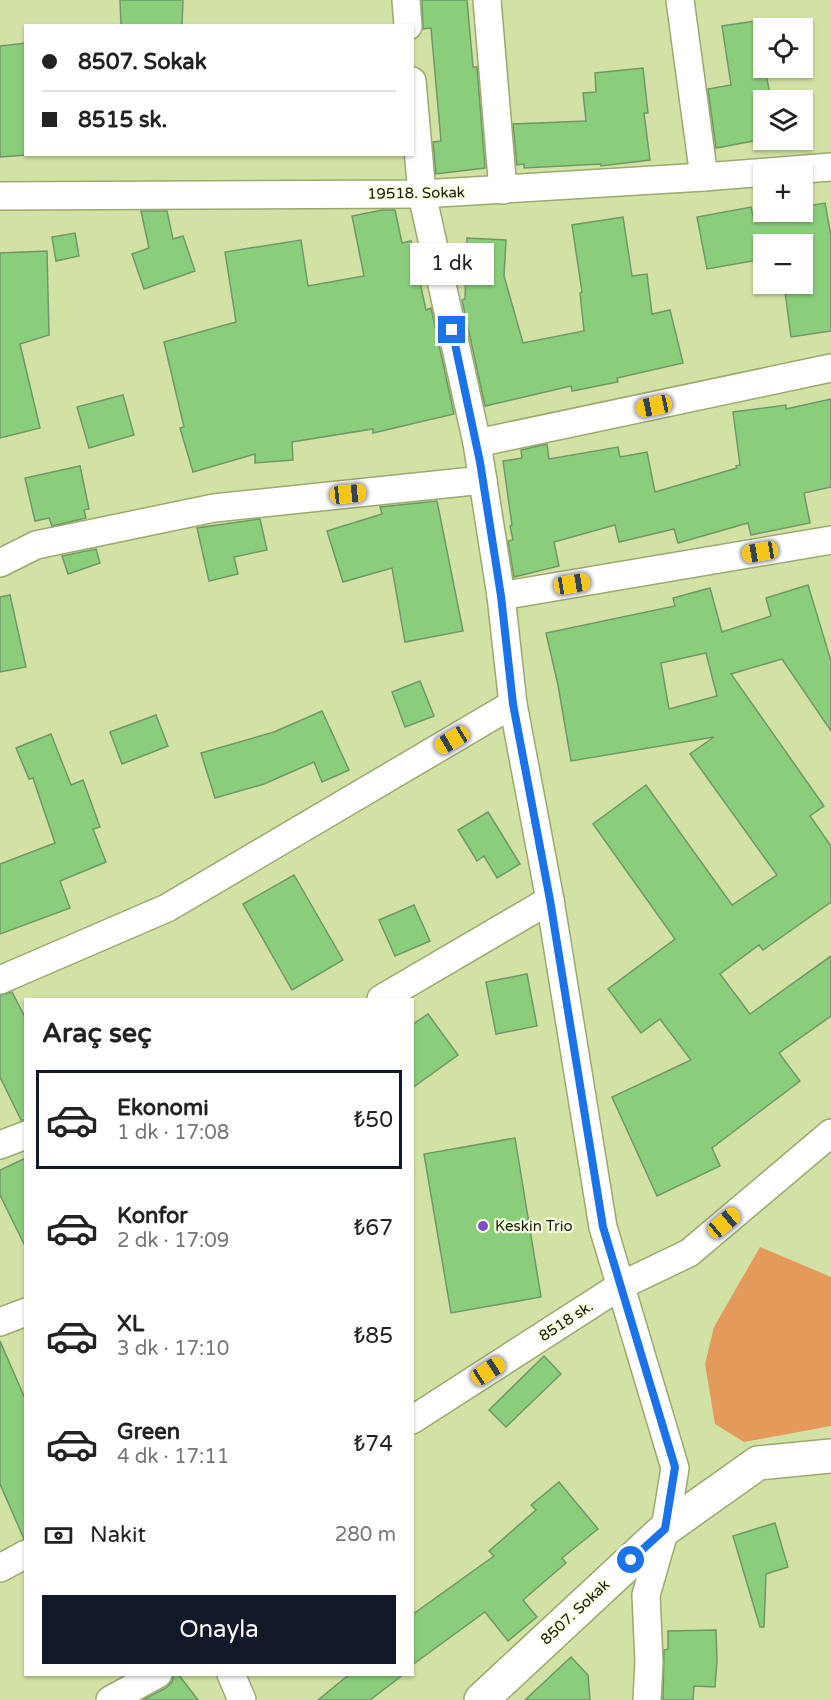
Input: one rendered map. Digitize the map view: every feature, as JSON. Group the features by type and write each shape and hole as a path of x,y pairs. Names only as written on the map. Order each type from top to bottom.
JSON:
{"street":[{"path":"406,0 408,24"},
{"path":"487,0 503,190"},
{"path":"680,0 704,177"},
{"path":"414,104 422,194 477,443 501,596 513,704 550,900 603,1227 675,1467 665,1529 646,1595 649,1662 647,1700"},
{"name":"19518. Sokak","path":"0,196 422,194 831,167"},
{"path":"477,443 831,368"},
{"path":"0,563 36,545 214,508 483,480"},
{"path":"501,596 831,540"},
{"path":"0,980 167,908 513,704"},
{"path":"383,998 550,900"},
{"name":"8518 sk.","path":"414,1419 620,1287 688,1253 831,1133"},
{"path":"0,1145 24,1136"},
{"path":"0,1322 24,1313"},
{"name":"8507. Sokak","path":"481,1700 665,1529 759,1463 831,1456"},
{"path":"0,1568 24,1555"},
{"path":"110,1700 155,1676"},
{"path":"232,1676 242,1700"}],"shaded area":[{"path":"760,1247 831,1277 831,1426 744,1442 715,1424 705,1364 714,1327"}],"building":[{"path":"120,0 183,0 182,24 121,24"},
{"path":"422,0 467,0 473,67 477,67 485,168 436,174 433,142 441,141 431,28 423,29"},
{"path":"753,21 753,78 767,78 769,90 753,90 753,141 716,148 708,89 731,85 722,26"},
{"path":"24,43 24,155 0,157 0,46"},
{"path":"643,68 648,113 644,113 650,160 601,166 601,164 524,168 524,164 517,165 513,124 586,121 583,93 596,92 595,73"},
{"path":"825,203 831,236 831,331 791,337 785,294 813,294 813,234 753,234 753,261 707,269 697,217 751,207 753,222 813,222 813,205"},
{"path":"395,210 402,243 411,241 426,310 431,308 454,414 373,433 373,429 292,442 293,460 255,463 255,454 193,472 180,428 184,427 164,342 236,322 225,252 301,240 308,286 364,276 352,216"},
{"path":"141,211 167,211 173,239 183,236 195,271 144,289 132,254 149,248"},
{"path":"623,217 632,276 647,274 652,314 670,310 683,363 617,378 618,382 572,391 571,386 485,406 462,300 465,299 467,238 506,240 504,276 523,343 584,331 580,293 582,292 572,225"},
{"path":"75,233 79,256 56,261 52,237"},
{"path":"47,251 49,335 20,344 40,428 0,438 0,253"},
{"path":"123,395 134,435 89,448 77,407"},
{"path":"831,399 831,487 804,493 810,523 751,535 748,523 678,543 674,529 619,542 615,525 554,542 559,566 514,577 508,541 513,540 510,526 512,525 503,461 522,458 521,450 547,444 549,459 618,447 620,457 647,452 655,492 737,468 736,466 740,465 733,412 786,405 786,409"},
{"path":"80,466 89,509 84,510 86,518 52,526 49,518 35,521 25,478"},
{"path":"437,501 463,631 405,642 392,568 343,582 327,531 382,514 380,507"},
{"path":"260,519 267,550 234,557 238,574 209,581 197,528"},
{"path":"96,549 100,563 68,574 62,556"},
{"path":"808,585 831,661 831,731 782,659 731,674 824,806 810,816 831,846 831,902 763,950 759,945 720,974 750,1014 831,956 831,1016 779,1053 800,1081 712,1148 720,1166 657,1196 612,1097 691,1060 660,1019 641,1033 608,989 675,939 593,824 646,785 732,905 777,875 690,754 714,737 571,761 558,685 546,633 675,606 673,598 710,588 722,632 771,616 766,598","holes":["706,653 717,696 669,709 661,663"]},
{"path":"10,595 26,667 0,672 0,597"},
{"path":"420,681 434,716 405,727 392,692"},
{"path":"322,711 349,770 322,782 314,762 264,784 215,798 201,753 274,732"},
{"path":"156,715 168,746 122,764 110,732"},
{"path":"51,734 71,785 83,780 100,827 93,829 106,862 60,881 70,908 0,934 0,864 55,843 33,778 29,779 16,748"},
{"path":"488,812 520,864 497,878 484,856 477,861 458,830"},
{"path":"294,875 343,960 292,990 243,904"},
{"path":"414,905 430,941 395,956 379,920"},
{"path":"527,974 537,1026 496,1034 486,982"},
{"path":"12,992 24,1015 24,1120 21,1120 0,1077 0,995"},
{"path":"428,1014 458,1055 414,1087 414,1024"},
{"name":"Keskin Trio","path":"515,1138 541,1297 451,1313 424,1154"},
{"path":"24,1159 24,1244 0,1195 0,1170"},
{"path":"0,1341 24,1396 24,1539 0,1484"},
{"path":"544,1356 561,1374 506,1427 489,1410"},
{"path":"559,1482 598,1529 562,1558 566,1563 523,1600 537,1617 508,1641 485,1612 414,1664 414,1614 494,1556 489,1551 536,1510 531,1505"},
{"path":"775,1523 788,1567 766,1574 764,1627 760,1627 733,1536"},
{"path":"716,1630 715,1687 694,1686 693,1700 663,1700 664,1650 668,1649 668,1631"},
{"path":"571,1657 588,1675 590,1700 525,1700"},
{"path":"174,1676 180,1676 198,1700 143,1700 166,1688 172,1682"},
{"path":"348,1676 401,1676 370,1700 318,1700"}],"place":[{"name":"Keskin Trio","path":"483,1226"}],"route":[{"path":"452,330 477,443 501,596 513,704 550,900 603,1227 675,1467 665,1529 631,1560"}]}
